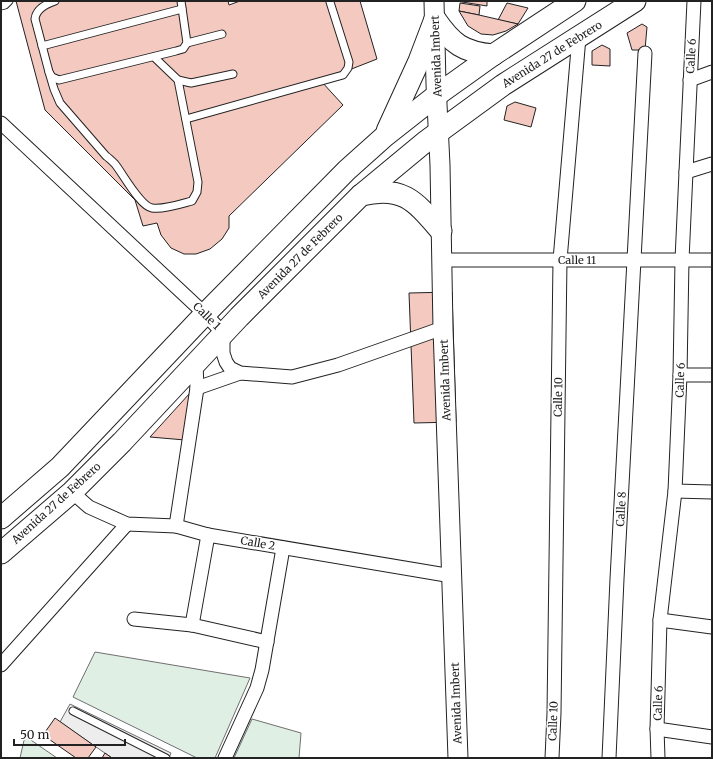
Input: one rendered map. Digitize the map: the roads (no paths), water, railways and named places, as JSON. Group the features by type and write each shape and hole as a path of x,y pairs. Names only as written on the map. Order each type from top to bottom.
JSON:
{"main road":[{"path":"1,518 60,467 205,314 347,170 385,136 437,95 493,55 575,1"},
{"name":"Avenida 27 de Febrero","path":"1,553 72,492 223,334 360,195 439,131 502,85 635,1"},
{"path":"434,10 443,32 454,42 464,49 493,55"},
{"path":"385,136 419,61 434,10"},
{"name":"Avenida Imbert","path":"434,10 439,131 443,328 458,758"},
{"path":"360,195 376,191 391,192 405,197 417,205 441,231"}],"street":[{"name":"Calle 6","path":"658,758 657,729 660,620 675,491 680,375 682,260 694,1"},
{"name":"Calle 10","path":"552,758 554,713 560,260 579,37"},
{"name":"Calle 8","path":"609,758 616,587 635,260 641,117 646,53"},
{"path":"690,80 712,72"},
{"name":"Calle 1","path":"1,123 205,314 223,334 223,353 226,362 230,368 240,373"},
{"path":"686,172 712,164"},
{"name":"Calle 11","path":"441,260 712,260"},
{"path":"196,388 240,373 292,377 338,365 443,328"},
{"path":"176,526 196,388 196,363"},
{"path":"680,375 712,375"},
{"path":"675,491 712,492"},
{"name":"Calle 2","path":"72,492 89,507 127,524 176,526 208,535 452,576"},
{"path":"1,665 127,524"},
{"path":"192,625 208,535"},
{"path":"225,758 257,688 262,670 283,548"},
{"path":"134,619 192,625 267,642"},
{"path":"660,620 712,627"},
{"path":"657,729 712,737"}],"lane":[{"path":"1,6 5,5 9,1"},
{"path":"54,1 45,5 36,15 35,19 54,89 60,103 106,156 114,163 147,206 153,208 178,205 192,201 197,192 198,182 178,80"},
{"path":"181,1 187,43"},
{"path":"186,118 343,75 348,68 348,62 330,2"},
{"path":"42,46 182,9"},
{"path":"49,72 52,77 59,80 176,51 183,49 187,43 222,34"},
{"path":"154,57 178,80 191,83 234,74"},
{"path":"73,711 166,758"}]}
